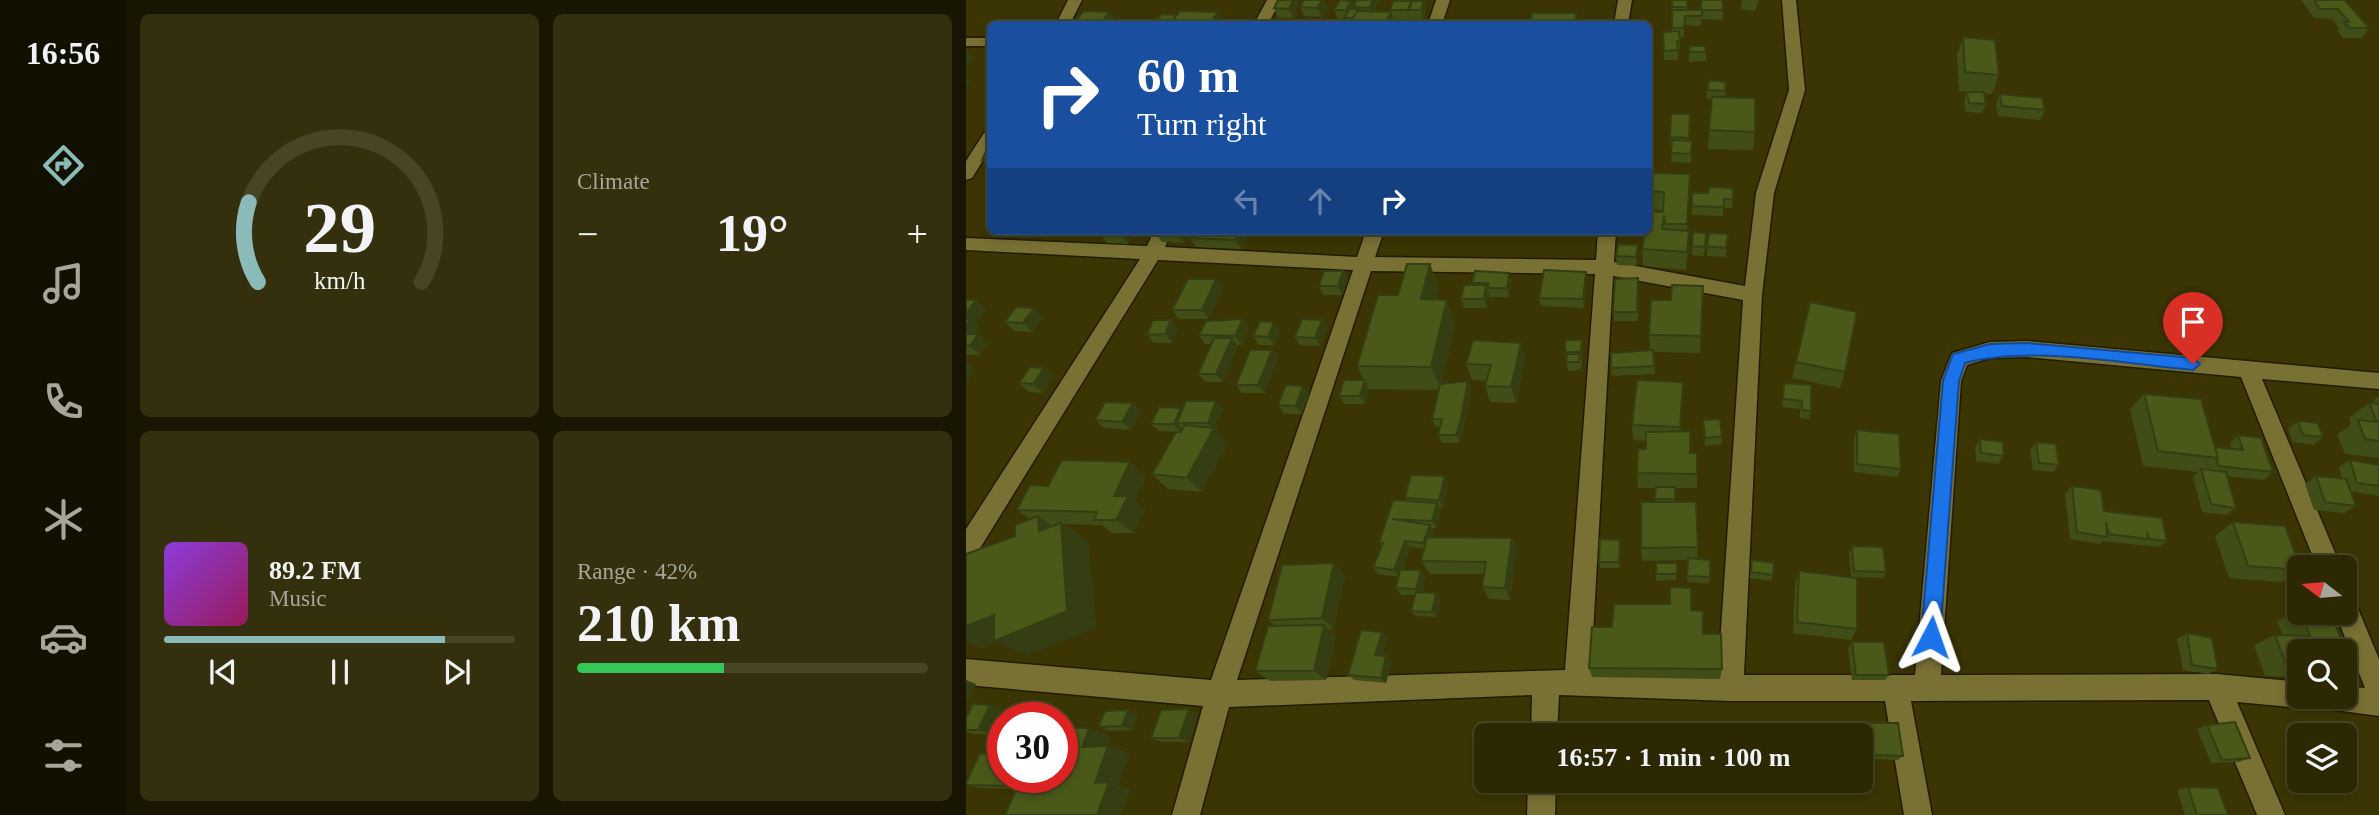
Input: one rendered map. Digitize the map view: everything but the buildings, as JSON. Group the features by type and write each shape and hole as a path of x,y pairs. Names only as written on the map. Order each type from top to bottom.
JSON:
{"street":[{"path":"1064,21 1075,0"},
{"path":"1263,21 1274,0"},
{"path":"1437,21 1443,0"},
{"path":"1622,21 1625,0"},
{"path":"1730,688 1753,295 1765,193 1797,90 1789,0"},
{"path":"966,42 987,42"},
{"path":"966,174 987,142"},
{"path":"966,550 1152,255 1161,235"},
{"path":"1186,815 1219,694 1374,235"},
{"path":"1577,683 1607,235"},
{"path":"966,244 1366,264 1604,267 1753,295"},
{"path":"1927,688 1951,381 1959,359 1990,350 2027,349 2379,381"},
{"path":"2248,369 2324,555"},
{"path":"2352,625 2379,690"},
{"path":"966,672 1219,694 1546,682 1730,688 2217,687 2287,694"},
{"path":"1544,723 1546,682"},
{"path":"2217,687 2271,815"},
{"path":"1896,689 1918,815"},
{"path":"2357,701 2379,704"},
{"path":"1541,815 1542,793"}],"route":[{"path":"1931,637 1951,381 1959,359 1990,350 2027,349 2193,364"}]}
